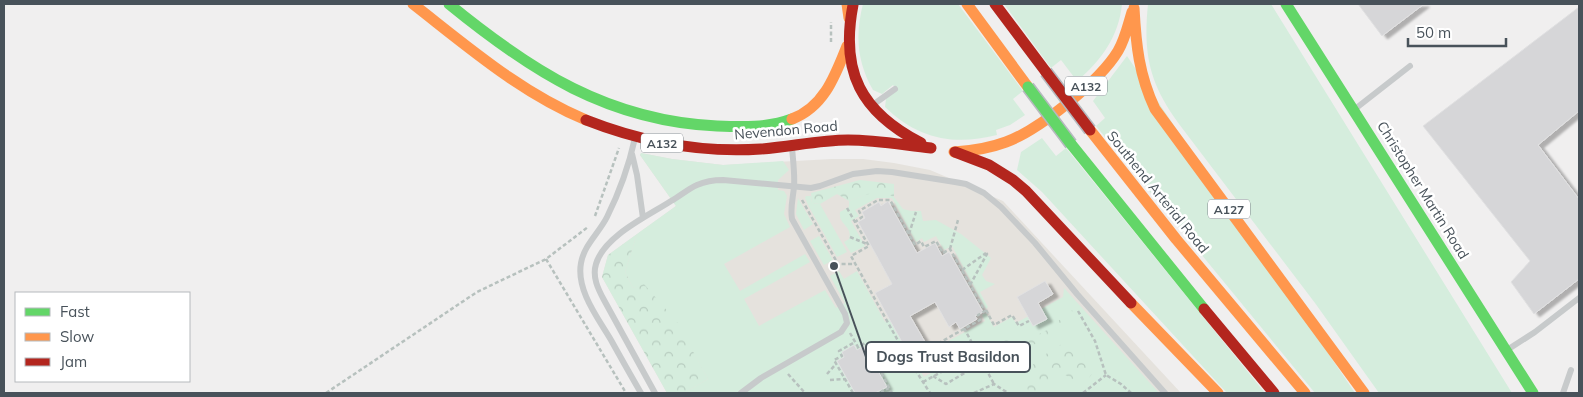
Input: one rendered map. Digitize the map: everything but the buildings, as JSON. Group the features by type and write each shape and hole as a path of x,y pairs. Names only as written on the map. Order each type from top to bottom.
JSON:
{"main road":[{"name":"Nevendon Road","path":"413,4 489,64 534,94 582,118 636,137 667,144 721,150 756,150 860,140 931,148"},
{"name":"Nevendon Road","path":"449,4 502,46 556,81 623,110 690,125 755,127 782,122 804,114 822,98 831,85 847,46"},
{"path":"847,4 849,18"},
{"name":"A132","path":"853,4 849,18 847,46 854,75 865,98 884,121 894,128 931,148 955,152 1006,142 1026,132 1093,81 1114,57 1122,42 1134,6"},
{"path":"967,4 1072,144 1167,264 1274,393"},
{"name":"Southend Arterial Road","path":"995,4 1090,130 1176,238 1305,393"},
{"name":"Christopher Martin Road","path":"1286,4 1533,393"},
{"name":"A127","path":"1134,6 1139,66 1147,93 1155,109 1364,393"},
{"path":"955,152 989,165 1013,180 1026,191 1070,240 1218,393"}],"lane":[{"path":"1354,110 1410,66"},
{"path":"871,106 895,89"},
{"path":"636,137 632,153 611,208 600,229 586,248 580,273 592,307 641,393"},
{"path":"741,393 761,378 835,336 846,326 847,319 845,314 792,218 794,170 792,147"},
{"path":"632,153 643,218"},
{"path":"656,393 596,284 596,264 603,250 617,236 643,218 696,185 713,180 811,188 853,174 877,171 966,184 984,193 1001,207 1035,243 1165,393"},
{"path":"1506,350 1535,332 1579,298"},
{"path":"1563,393 1571,370"}],"path":[{"path":"830,44 831,20"},
{"path":"326,393 477,292 546,259 592,224 621,142"},
{"path":"800,197 838,264"},
{"path":"855,222 862,217 859,211 878,200 890,200 915,245 921,241 924,247 936,241 943,253 950,249 958,220"},
{"path":"847,208 869,246 851,256 930,393"},
{"path":"909,234 916,212"},
{"path":"850,237 867,244"},
{"path":"950,249 994,324 1012,315 1018,326 1028,321"},
{"path":"962,270 987,254 970,285"},
{"path":"546,259 626,393"},
{"path":"822,273 838,264 855,264"},
{"path":"1076,307 1095,341 1106,375 1131,393"},
{"path":"923,382 943,371 930,348 980,320 978,316 990,308"},
{"path":"846,326 858,347 865,343 892,393"},
{"path":"964,328 994,384 1008,393"},
{"path":"853,393 834,360 842,356 839,351 855,342"},
{"path":"933,376 946,384 983,362"},
{"path":"827,374 836,364"},
{"path":"781,366 805,393"},
{"path":"1083,393 1106,375"},
{"path":"830,380 845,380"},
{"path":"974,393 994,384"},
{"path":"883,393 882,391 889,388"}],"shaded area":[{"path":"641,153 723,165 832,159 863,159 894,163 930,170 1003,201 1181,393 667,393 602,277 608,255 676,206 640,155"}],"green space":[{"path":"863,4 958,4 1023,91 1013,99 1025,115 1010,125 996,130 997,135 966,140 937,137 924,133 898,118 885,107 886,99 897,90 893,85 882,94 873,90 864,69 858,37"},
{"path":"1004,4 1122,4 1113,37 1094,65 1077,81 1061,60 1051,68"},
{"path":"1148,4 1271,4 1512,393 1379,393 1315,303 1169,109 1161,95 1150,67 1147,38"},
{"path":"1127,56 1355,393 1315,393 1096,126 1105,118 1093,101"},
{"path":"1042,138 1056,156 1066,148 1265,393 1227,393 1042,192 1017,170 1021,152"},
{"path":"641,153 723,165 783,161 789,170 778,180 778,190 784,191 787,196 784,214 790,227 724,264 740,291 805,254 810,262 744,299 759,326 825,290 836,308 845,303 830,276 839,271 844,279 857,271 885,322 889,319 924,377 942,365 934,349 985,321 982,315 986,313 994,327 1012,317 1016,323 1063,297 1064,288 1159,393 684,393 708,379 676,322 644,285 633,288 625,272 637,234 676,206 640,155"},
{"path":"860,180 894,184 894,197 877,193 849,201 837,194 820,204 812,203 811,193"},
{"path":"872,192 884,192 894,197 903,209 921,211 923,221 936,220 961,234 991,258 982,275 986,281 995,284 980,292 988,307 986,309 952,246 944,250 936,236 924,242 922,238 916,242 892,198 877,198 855,210 859,216 851,221 865,246 851,253 844,242 849,239 850,235 841,220 840,212 849,207 849,201"},
{"path":"806,196 811,196 812,203 820,204 847,252 837,257 808,205"},
{"path":"798,198 813,224 804,230 796,214"},
{"path":"637,234 625,272 633,288 644,284 677,322 708,379 684,393 667,393 602,277 608,255"},
{"path":"819,236 833,260 824,265 810,241"},
{"path":"1072,310 1075,321 991,369 982,351 1012,337 1029,339 1047,330"},
{"path":"1070,342 1075,344 1085,355 1091,369 1091,376 1083,382 1079,382 1058,374 1048,382 1046,387 1047,393 1029,393 1026,380 1034,364 1057,347"}],"traffic: fast":[{"path":"449,4 510,51 541,71 606,103 641,114 678,122 717,126 745,127 792,119"},
{"path":"1286,4 1533,393"},
{"path":"1028,87 1071,144"},
{"path":"1071,144 1204,309"}],"traffic: slow":[{"path":"413,4 517,83 539,97 586,120"},
{"path":"847,4 849,18"},
{"path":"967,4 1028,87"},
{"path":"1134,8 1139,60 1145,84 1155,109 1364,393"},
{"path":"954,152 994,146 1020,136 1068,103 1098,76 1118,51 1132,12"},
{"path":"792,119 803,114 820,99 833,79 847,46"},
{"path":"1090,130 1176,239 1305,393"},
{"path":"1131,303 1218,393"}],"traffic: jam":[{"path":"995,4 1046,72"},
{"path":"853,5 850,50 853,70 860,88 883,118 900,131 921,143"},
{"path":"1046,72 1090,130"},
{"path":"586,120 650,140 716,149 761,149 848,140 931,148"},
{"path":"955,152 989,165 1013,180 1026,191 1131,303"},
{"path":"1204,309 1274,393"}],"place":[{"name":"Dogs Trust Basildon","path":"834,266"}]}
